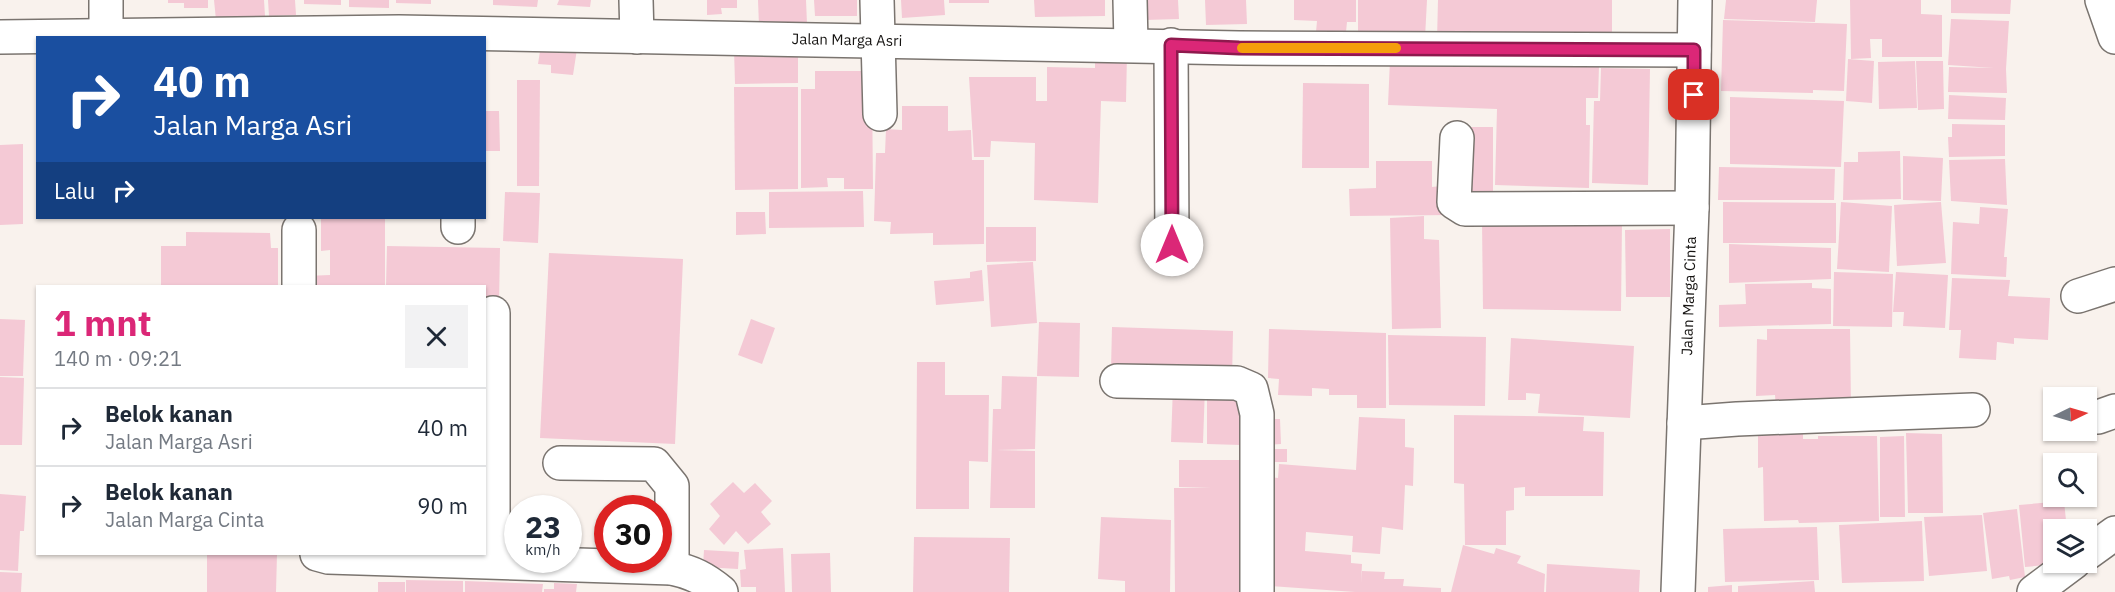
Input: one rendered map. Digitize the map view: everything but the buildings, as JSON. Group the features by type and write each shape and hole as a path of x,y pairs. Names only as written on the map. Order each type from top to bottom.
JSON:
{"street":[{"path":"106,0 106,36"},
{"path":"636,0 637,37"},
{"path":"877,0 880,114"},
{"path":"1130,0 1131,44"},
{"name":"Jalan Marga Cinta","path":"1678,592 1692,208 1695,0"},
{"path":"2102,0 2115,37"},
{"name":"Jalan Marga Asri","path":"106,36 399,32 453,36"},
{"name":"Jalan Marga Asri","path":"486,36 1131,44 1239,48 1694,50"},
{"name":"Jalan Marga Asri","path":"0,37 36,37"},
{"path":"1171,45 1172,245"},
{"path":"1457,138 1454,202 1465,208 1692,208"},
{"path":"299,230 299,285"},
{"path":"2078,296 2115,284"},
{"path":"493,313 493,561"},
{"path":"1117,381 1238,383 1251,389 1257,414 1257,592"},
{"path":"1684,423 1973,410"},
{"path":"560,463 654,464 672,486 672,495"},
{"path":"2097,546 2115,533"},
{"path":"321,555 594,564"},
{"path":"672,567 707,580 721,592"},
{"path":"2034,592 2059,573"}],"slow traffic":[{"path":"1242,48 1396,48"}],"route":[{"path":"1172,245 1171,45 1239,48 1694,50 1694,95"}]}
